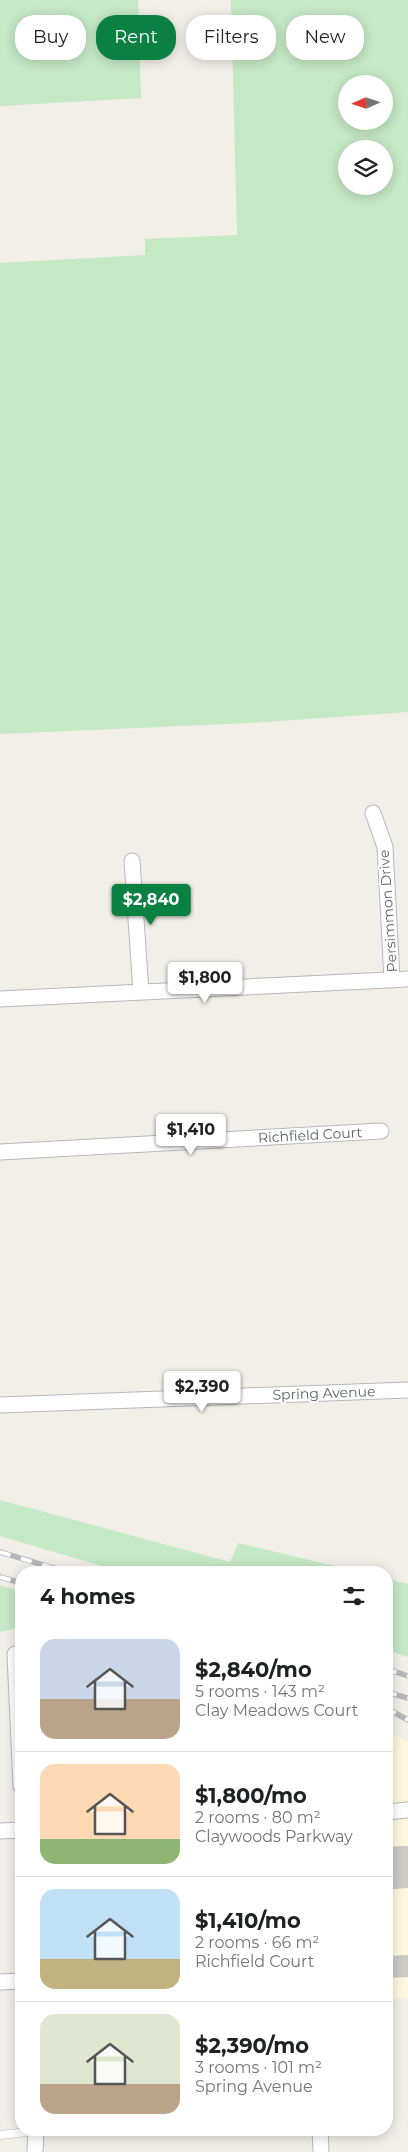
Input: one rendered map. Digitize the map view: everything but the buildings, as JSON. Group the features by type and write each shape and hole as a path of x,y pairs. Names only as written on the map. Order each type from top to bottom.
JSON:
{"street":[{"name":"Persimmon Drive","path":"373,813 385,847 392,980"},
{"path":"132,861 141,992"},
{"path":"0,999 408,980"},
{"name":"Richfield Court","path":"0,1152 381,1131"},
{"name":"Spring Avenue","path":"0,1405 408,1390"},
{"path":"393,1811 408,1810"},
{"path":"0,1832 15,1831"},
{"path":"0,1982 15,1981"},
{"path":"35,2152 36,2136"},
{"path":"320,2136 321,2152"}],"lane":[{"path":"0,2135 15,2133"}],"shaded area":[{"path":"393,1734 408,1742 408,1998 393,1999"}],"green space":[{"path":"0,0 138,0 138,15 96,15 96,60 140,60 141,98 0,106"},
{"path":"231,0 408,0 408,712 250,723 0,734 0,263 145,255 145,239 237,235 233,60 276,60 276,15 231,15"},
{"path":"0,1500 230,1562 238,1543 335,1566 102,1566 0,1536"},
{"path":"393,1581 408,1584 408,1657 393,1652"},
{"path":"0,1585 15,1590 15,1628 0,1632"}],"railway":[{"path":"0,1552 46,1566"},
{"path":"0,1577 15,1581"},
{"path":"393,1671 408,1676"},
{"path":"393,1694 408,1698"},
{"path":"393,1712 408,1720"}]}
